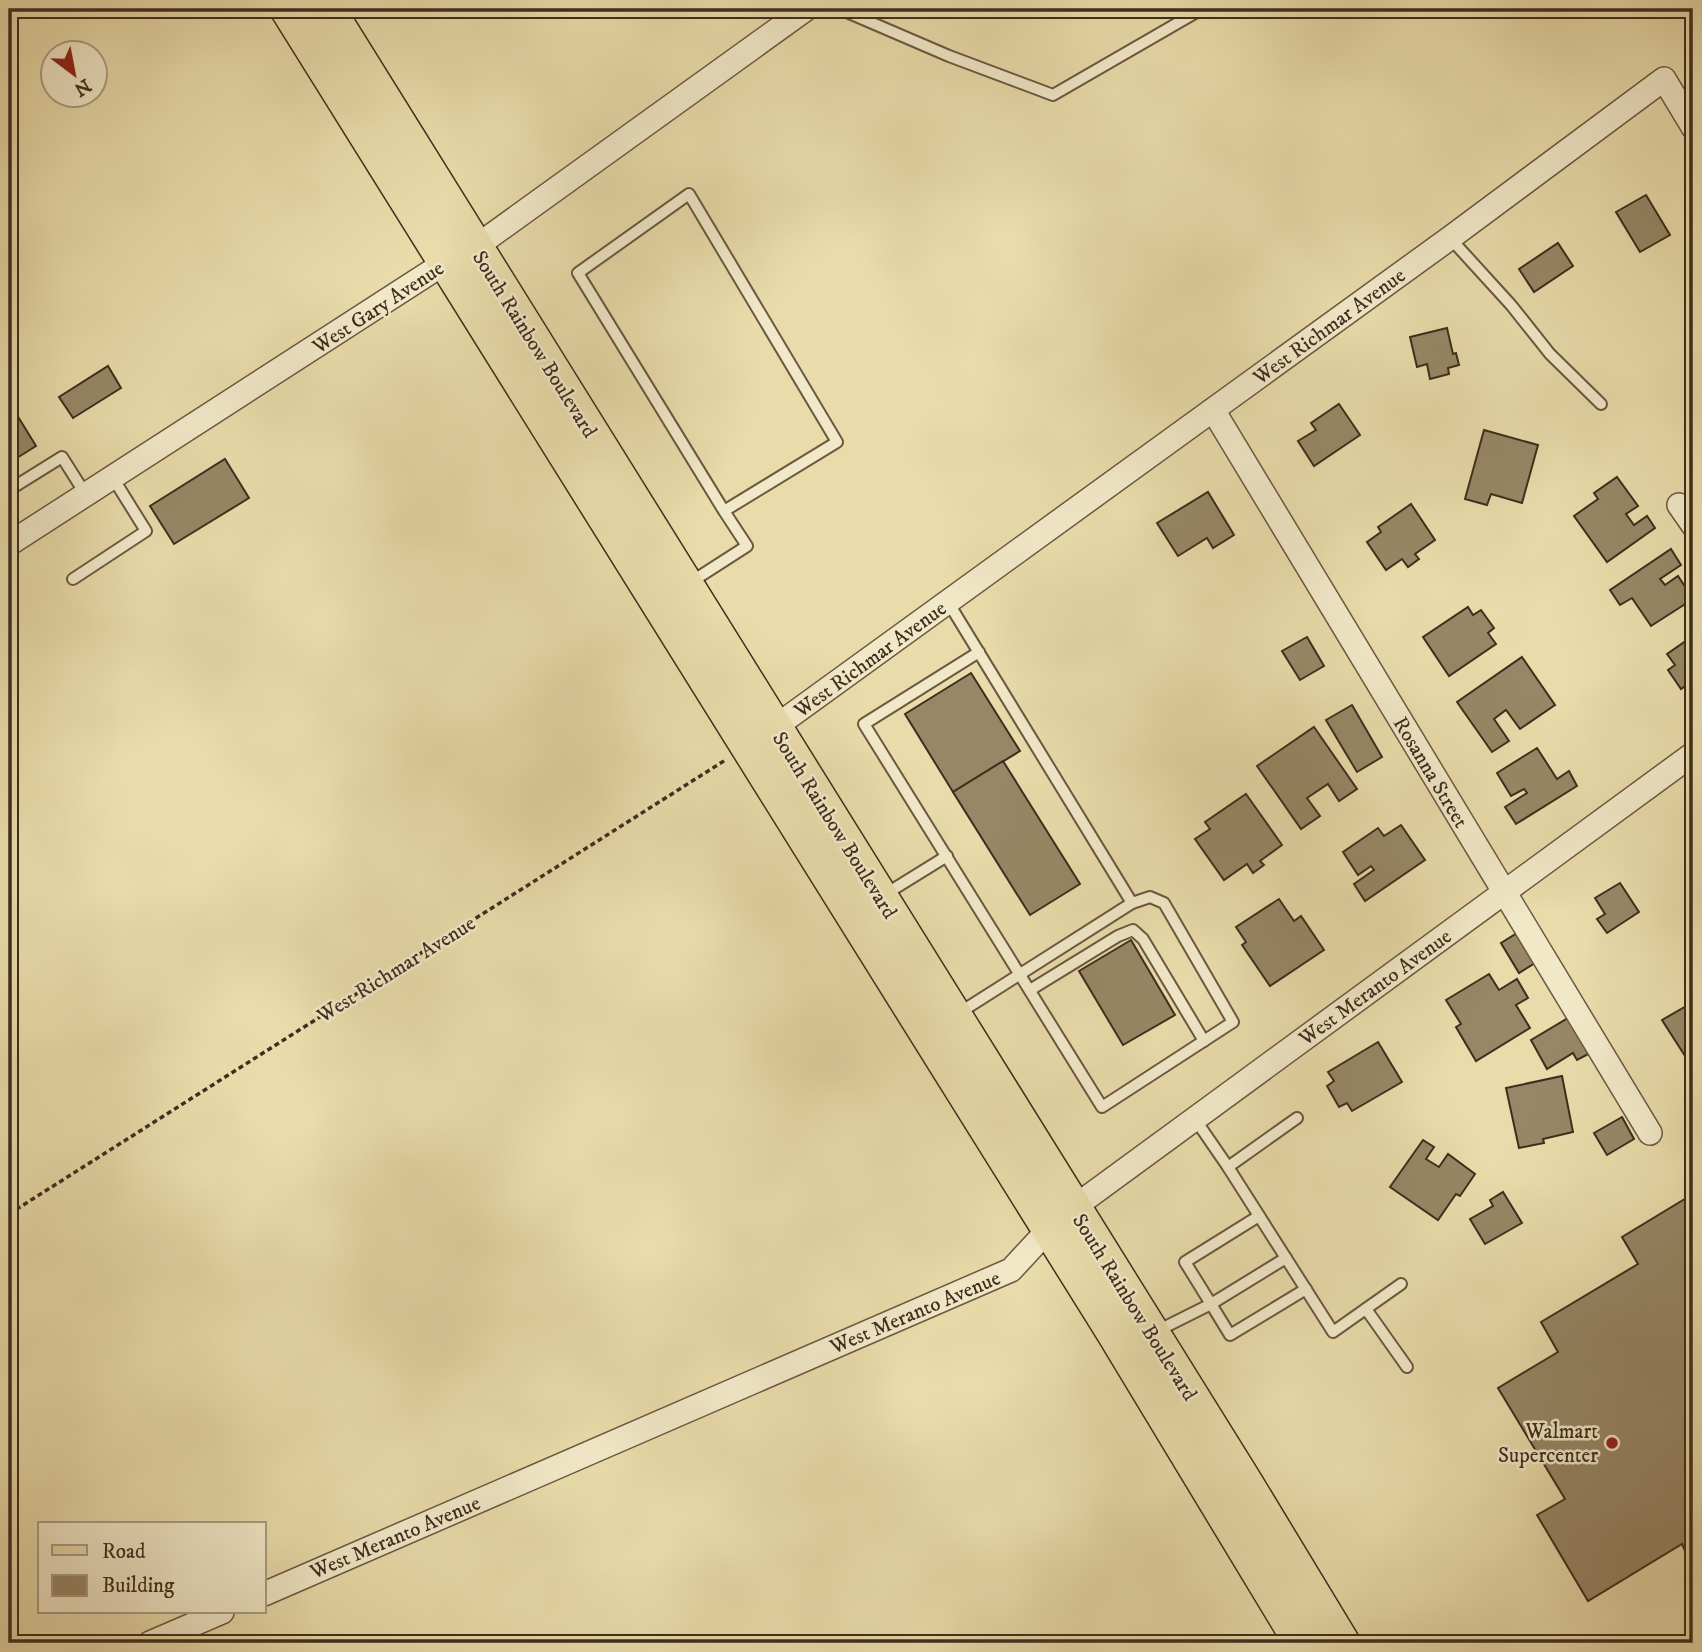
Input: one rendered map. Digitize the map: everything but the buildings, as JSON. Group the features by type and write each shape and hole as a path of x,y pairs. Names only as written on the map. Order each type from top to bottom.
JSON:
{"main road":[{"name":"South Rainbow Boulevard","path":"288,9 686,586 761,737 880,897 953,1017 1061,1218 1302,1643"},
{"name":"South Rainbow Boulevard","path":"327,9 460,255 1061,1218 1152,1333 1342,1643"}],"street":[{"name":"West Gary Avenue","path":"9,544 460,255 806,9"},
{"name":"West Richmar Avenue","path":"761,737 1450,238 1664,79 1693,127"},
{"name":"Rosanna Street","path":"1213,410 1650,1133"},
{"path":"1679,505 1693,525"},
{"name":"West Meranto Avenue","path":"266,1593 1010,1270 1061,1218 1693,754"},
{"path":"150,1643 217,1614"}],"lane":[{"path":"838,9 868,9"},
{"path":"838,9 1053,96 1202,9"},
{"path":"1030,9 1075,9"},
{"path":"686,586 747,546 724,510 578,273 689,194 837,442 724,510"},
{"path":"1450,238 1550,354 1601,404"},
{"path":"9,490 62,457 86,495"},
{"path":"73,579 146,531 113,478"},
{"path":"948,602 1132,903"},
{"path":"953,1017 1020,974 1132,903 1150,897 1164,903 1233,1022 1102,1107 1030,990 1020,974 947,856 864,724 979,652"},
{"path":"880,897 947,856"},
{"path":"1030,990 1118,936 1133,930 1143,939 1204,1041"},
{"path":"1228,1167 1297,1118"},
{"path":"1195,1119 1333,1332 1401,1283"},
{"path":"1259,1216 1185,1262 1230,1335 1306,1289"},
{"path":"1152,1333 1211,1304 1286,1258"},
{"path":"1366,1309 1407,1367"}],"path":[{"name":"West Richmar Avenue","path":"9,1214 761,737"}],"place":[{"name":"Walmart Supercenter","path":"1612,1443"}]}
